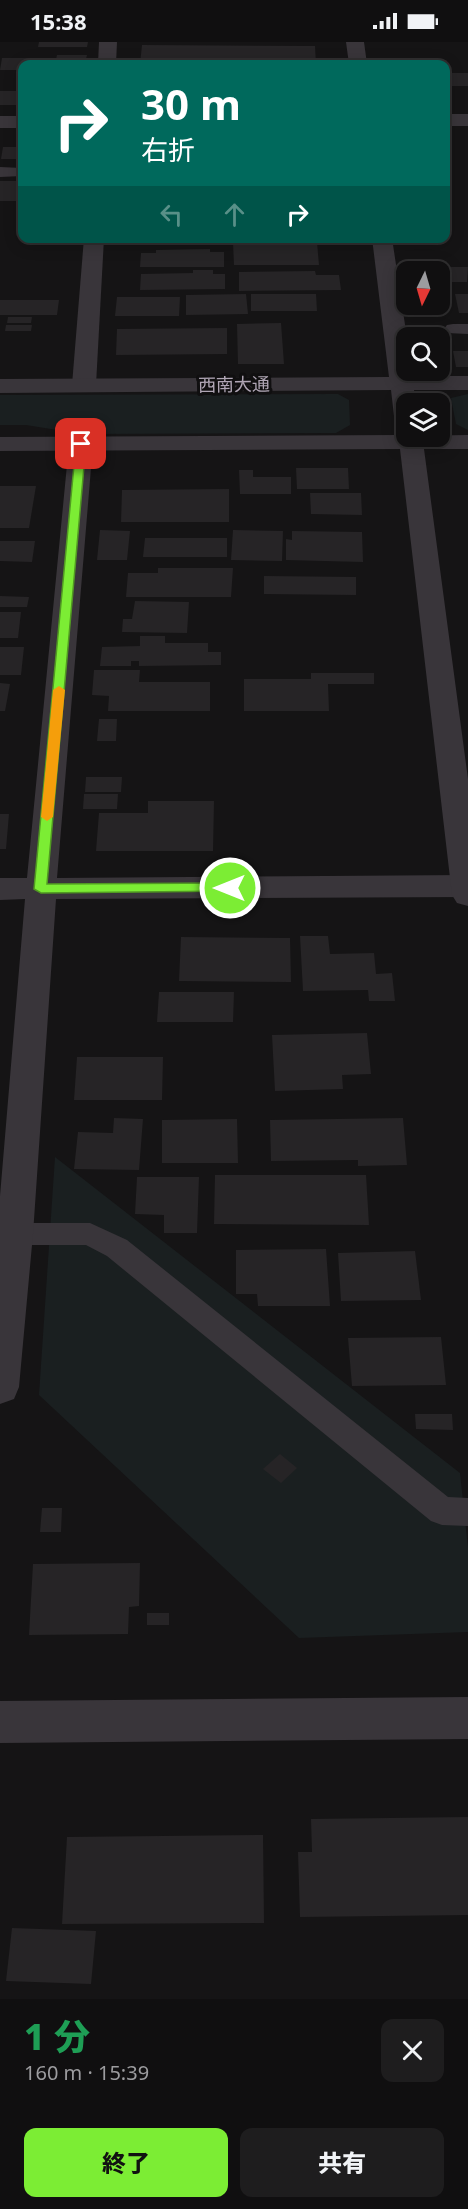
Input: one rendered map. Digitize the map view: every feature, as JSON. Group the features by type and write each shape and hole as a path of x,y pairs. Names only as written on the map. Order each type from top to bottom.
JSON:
{"street":[{"path":"106,60 108,42"},
{"path":"355,42 357,60"},
{"path":"450,120 468,120"},
{"path":"0,122 18,122"},
{"path":"84,385 94,243"},
{"path":"383,243 403,393"},
{"name":"西南大通","path":"0,386 468,383"},
{"path":"0,444 81,444 396,432"},
{"path":"450,439 468,442"},
{"path":"0,1387 7,1234 81,444"},
{"path":"0,889 468,889 462,796 411,447"},
{"path":"0,1722 468,1718"}],"lane":[{"path":"0,172 18,172"},
{"path":"7,1234 90,1234 117,1248 442,1511 468,1512"}],"shaded area":[{"path":"338,394 349,400 350,425 336,433 82,434 26,425 0,425 0,395"},
{"path":"468,394 468,430 456,424 451,398"},
{"path":"55,1157 460,1473 468,1548 468,1632 299,1638 39,1395"}],"building":[{"path":"39,42 88,42 87,47 38,47"},
{"path":"142,45 315,46 316,60 140,60"},
{"path":"57,55 87,55 86,60 56,60"},
{"path":"2,58 50,58 50,60 18,60 18,70 0,70"},
{"path":"450,73 468,73 468,86 451,86"},
{"path":"0,91 18,91 18,105 0,105"},
{"path":"3,147 18,147 18,159 1,159"},
{"path":"0,181 18,181 18,201 0,201"},
{"path":"233,243 317,243 319,265 234,265"},
{"path":"210,249 210,252 224,252 224,267 140,267 141,253 156,253 156,250"},
{"path":"450,267 468,267 467,282 450,282"},
{"path":"193,270 213,270 213,274 225,274 225,289 140,290 141,274 193,273"},
{"path":"315,271 316,275 339,275 341,290 239,291 239,272"},
{"path":"246,294 248,314 186,315 186,295"},
{"path":"251,294 316,294 317,311 251,311"},
{"path":"455,294 468,294 468,313 459,313"},
{"path":"117,297 180,297 179,316 115,316"},
{"path":"0,300 59,300 57,315 0,315"},
{"path":"8,317 32,317 31,323 7,323"},
{"path":"281,323 284,364 238,364 237,324"},
{"path":"6,325 32,325 31,331 5,331"},
{"path":"227,328 227,354 116,355 117,329"},
{"path":"453,351 468,351 468,367 456,367"},
{"path":"296,468 348,468 349,489 297,489"},
{"path":"239,470 253,470 253,477 291,477 291,494 240,494"},
{"path":"0,486 36,486 29,528 0,528"},
{"path":"229,489 229,522 121,522 122,490"},
{"path":"310,493 361,493 362,515 311,514"},
{"path":"100,530 130,531 127,560 97,560"},
{"path":"233,530 283,531 282,561 231,560"},
{"path":"292,531 362,532 363,562 286,560 286,539 292,540"},
{"path":"145,538 227,538 227,557 143,557"},
{"path":"0,541 35,541 32,562 0,561"},
{"path":"158,568 233,568 231,597 126,597 128,573 158,573"},
{"path":"264,576 356,577 356,595 264,594"},
{"path":"0,596 29,597 27,607 0,607"},
{"path":"135,601 189,602 187,633 122,632 123,619 132,619"},
{"path":"0,612 21,612 18,638 0,638"},
{"path":"140,636 165,636 165,643 208,643 208,652 221,652 221,665 139,666 139,661 131,661 131,666 100,666 102,647 140,646"},
{"path":"0,647 24,647 21,675 0,675"},
{"path":"94,670 140,670 139,682 210,682 210,711 108,711 109,696 92,695"},
{"path":"311,673 374,673 374,684 328,684 329,711 244,711 244,679 311,679"},
{"path":"0,683 10,684 5,711 0,711"},
{"path":"99,719 117,719 116,741 97,741"},
{"path":"86,777 122,777 121,792 85,792"},
{"path":"84,794 118,794 117,809 83,809"},
{"path":"148,801 214,801 213,851 96,851 99,813 148,813"},
{"path":"0,814 9,814 6,849 0,849"},
{"path":"300,936 328,936 330,954 374,953 376,974 392,973 395,1001 369,1001 368,990 303,991"},
{"path":"181,937 290,938 291,982 179,981"},
{"path":"159,992 234,992 233,1022 157,1022"},
{"path":"367,1033 371,1074 342,1075 343,1089 275,1091 272,1035"},
{"path":"77,1057 163,1057 162,1100 74,1100"},
{"path":"114,1118 143,1119 139,1170 74,1169 78,1132 113,1133"},
{"path":"403,1118 407,1165 358,1166 358,1160 271,1161 270,1120"},
{"path":"237,1119 238,1163 162,1163 162,1120"},
{"path":"215,1175 366,1175 369,1225 214,1224"},
{"path":"137,1177 199,1177 197,1233 164,1233 164,1215 135,1214"},
{"path":"326,1249 330,1306 258,1306 257,1294 236,1294 236,1250"},
{"path":"415,1251 421,1300 341,1301 338,1253"},
{"path":"441,1337 446,1385 352,1386 348,1338"},
{"path":"415,1414 452,1414 453,1430 416,1429"},
{"path":"280,1454 297,1468 281,1483 263,1469"},
{"path":"42,1508 62,1508 61,1532 40,1532"},
{"path":"140,1563 139,1606 129,1607 128,1634 29,1635 33,1564"},
{"path":"147,1613 169,1613 169,1625 147,1625"},
{"path":"468,1817 468,1915 300,1917 298,1852 312,1852 311,1819"},
{"path":"263,1835 264,1923 62,1924 67,1837"},
{"path":"12,1928 96,1931 91,1984 6,1981"}],"slow traffic":[{"path":"47,817 59,690"}],"route":[{"path":"81,444 41,889 230,888"}]}
